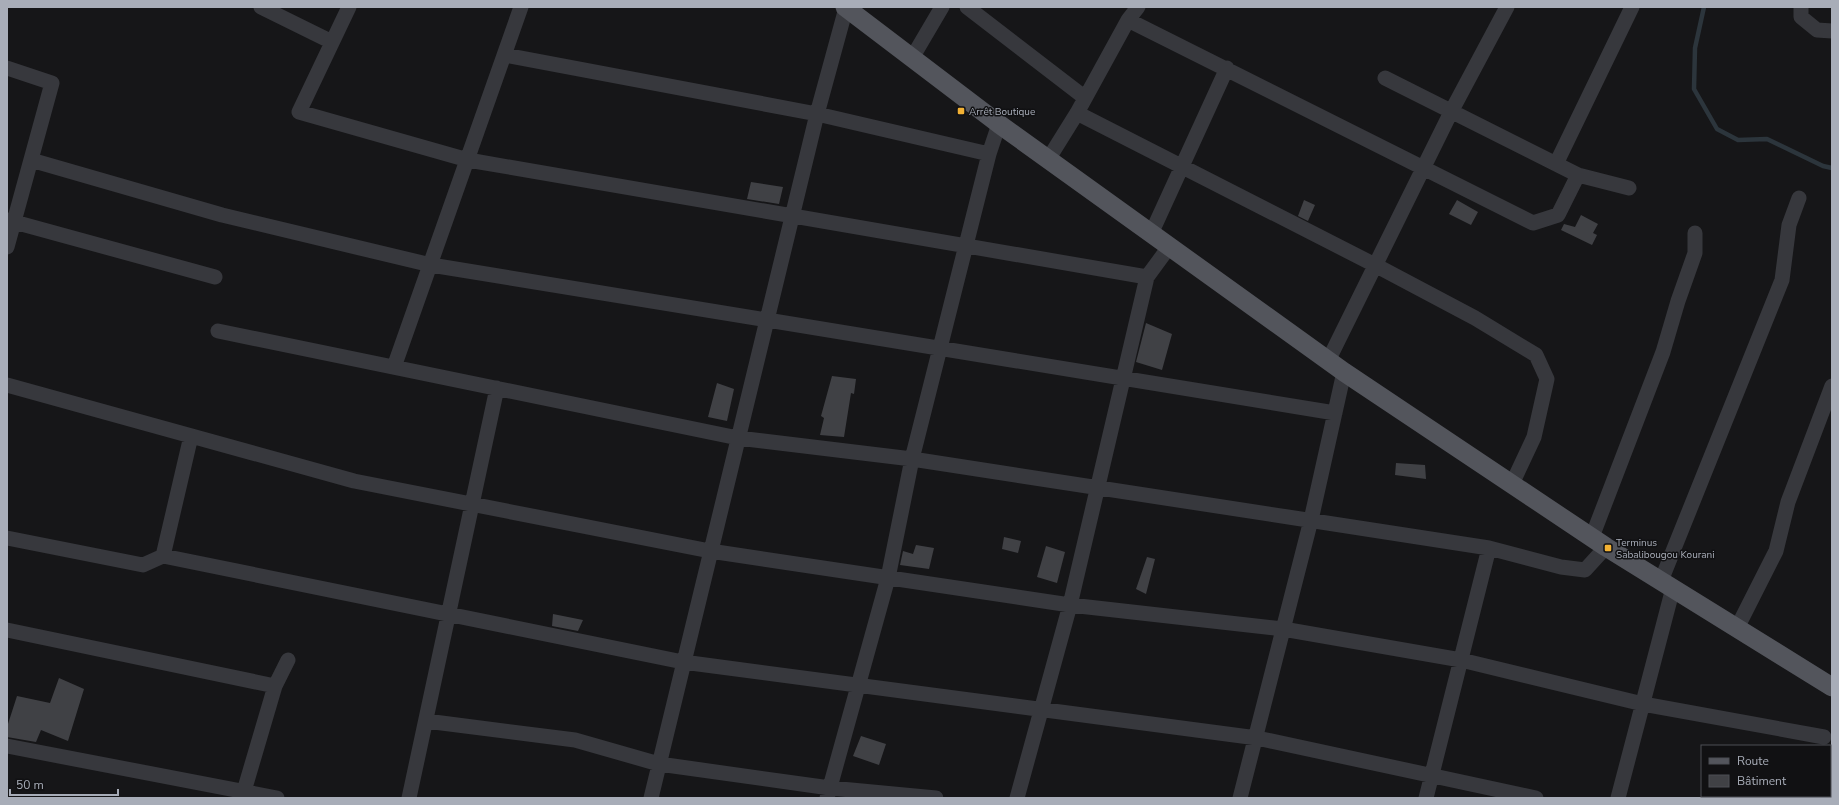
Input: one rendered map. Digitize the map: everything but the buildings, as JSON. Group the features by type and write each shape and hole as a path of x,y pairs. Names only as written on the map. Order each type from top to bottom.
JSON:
{"main road":[{"path":"845,7 999,124 1049,158 1151,234 1328,361 1599,542 1832,687"}],"street":[{"path":"261,7 332,42"},
{"path":"349,7 299,112 468,160 1147,277"},
{"path":"394,367 521,7"},
{"path":"651,798 766,320 845,7"},
{"path":"912,58 942,7"},
{"path":"968,7 1084,96"},
{"path":"1049,158 1128,20 1138,7"},
{"path":"1328,361 1451,112 1507,7"},
{"path":"1556,164 1632,7"},
{"path":"1801,7 1801,17 1817,30 1832,31"},
{"path":"1128,20 1227,68 1533,223 1558,215 1578,175"},
{"path":"505,55 817,114 989,154"},
{"path":"7,68 52,83 31,160 10,221 7,247"},
{"path":"1151,234 1227,68"},
{"path":"1385,78 1578,175 1630,188"},
{"path":"1076,113 1375,265 1475,318 1536,355 1546,379 1534,437 1512,484"},
{"path":"828,793 888,578 912,459 989,154 999,124"},
{"path":"31,160 222,215 431,265 1335,413"},
{"path":"1618,798 1643,704 1667,584 1782,280 1789,225 1799,198"},
{"path":"10,221 215,277"},
{"path":"218,331 738,438 912,459 1311,520 1489,548 1561,567 1586,570 1599,542 1663,352 1678,300 1694,253 1695,233"},
{"path":"1017,798 1070,605 1147,277 1169,247"},
{"path":"1240,798 1257,738 1311,520 1344,372"},
{"path":"7,385 354,481 710,551 1070,605 1283,629 1461,660 1643,704 1824,737"},
{"path":"1737,628 1776,551 1788,502 1832,386"},
{"path":"409,798 497,388"},
{"path":"163,556 191,436"},
{"path":"7,538 143,565 163,556 683,662 1257,738 1536,798"},
{"path":"1426,798 1489,548"},
{"path":"7,630 275,686"},
{"path":"243,795 275,686 288,660"},
{"path":"426,721 575,740 659,764 828,793 936,798"},
{"path":"7,746 243,795 278,798"}],"waterway":[{"path":"1704,7 1695,48 1694,89 1717,129 1738,140 1767,139 1823,166 1832,168"}],"place":[{"name":"Arrêt Boutique","path":"961,111"},
{"name":"Terminus Sabalibougou Kourani","path":"1608,548"}]}
